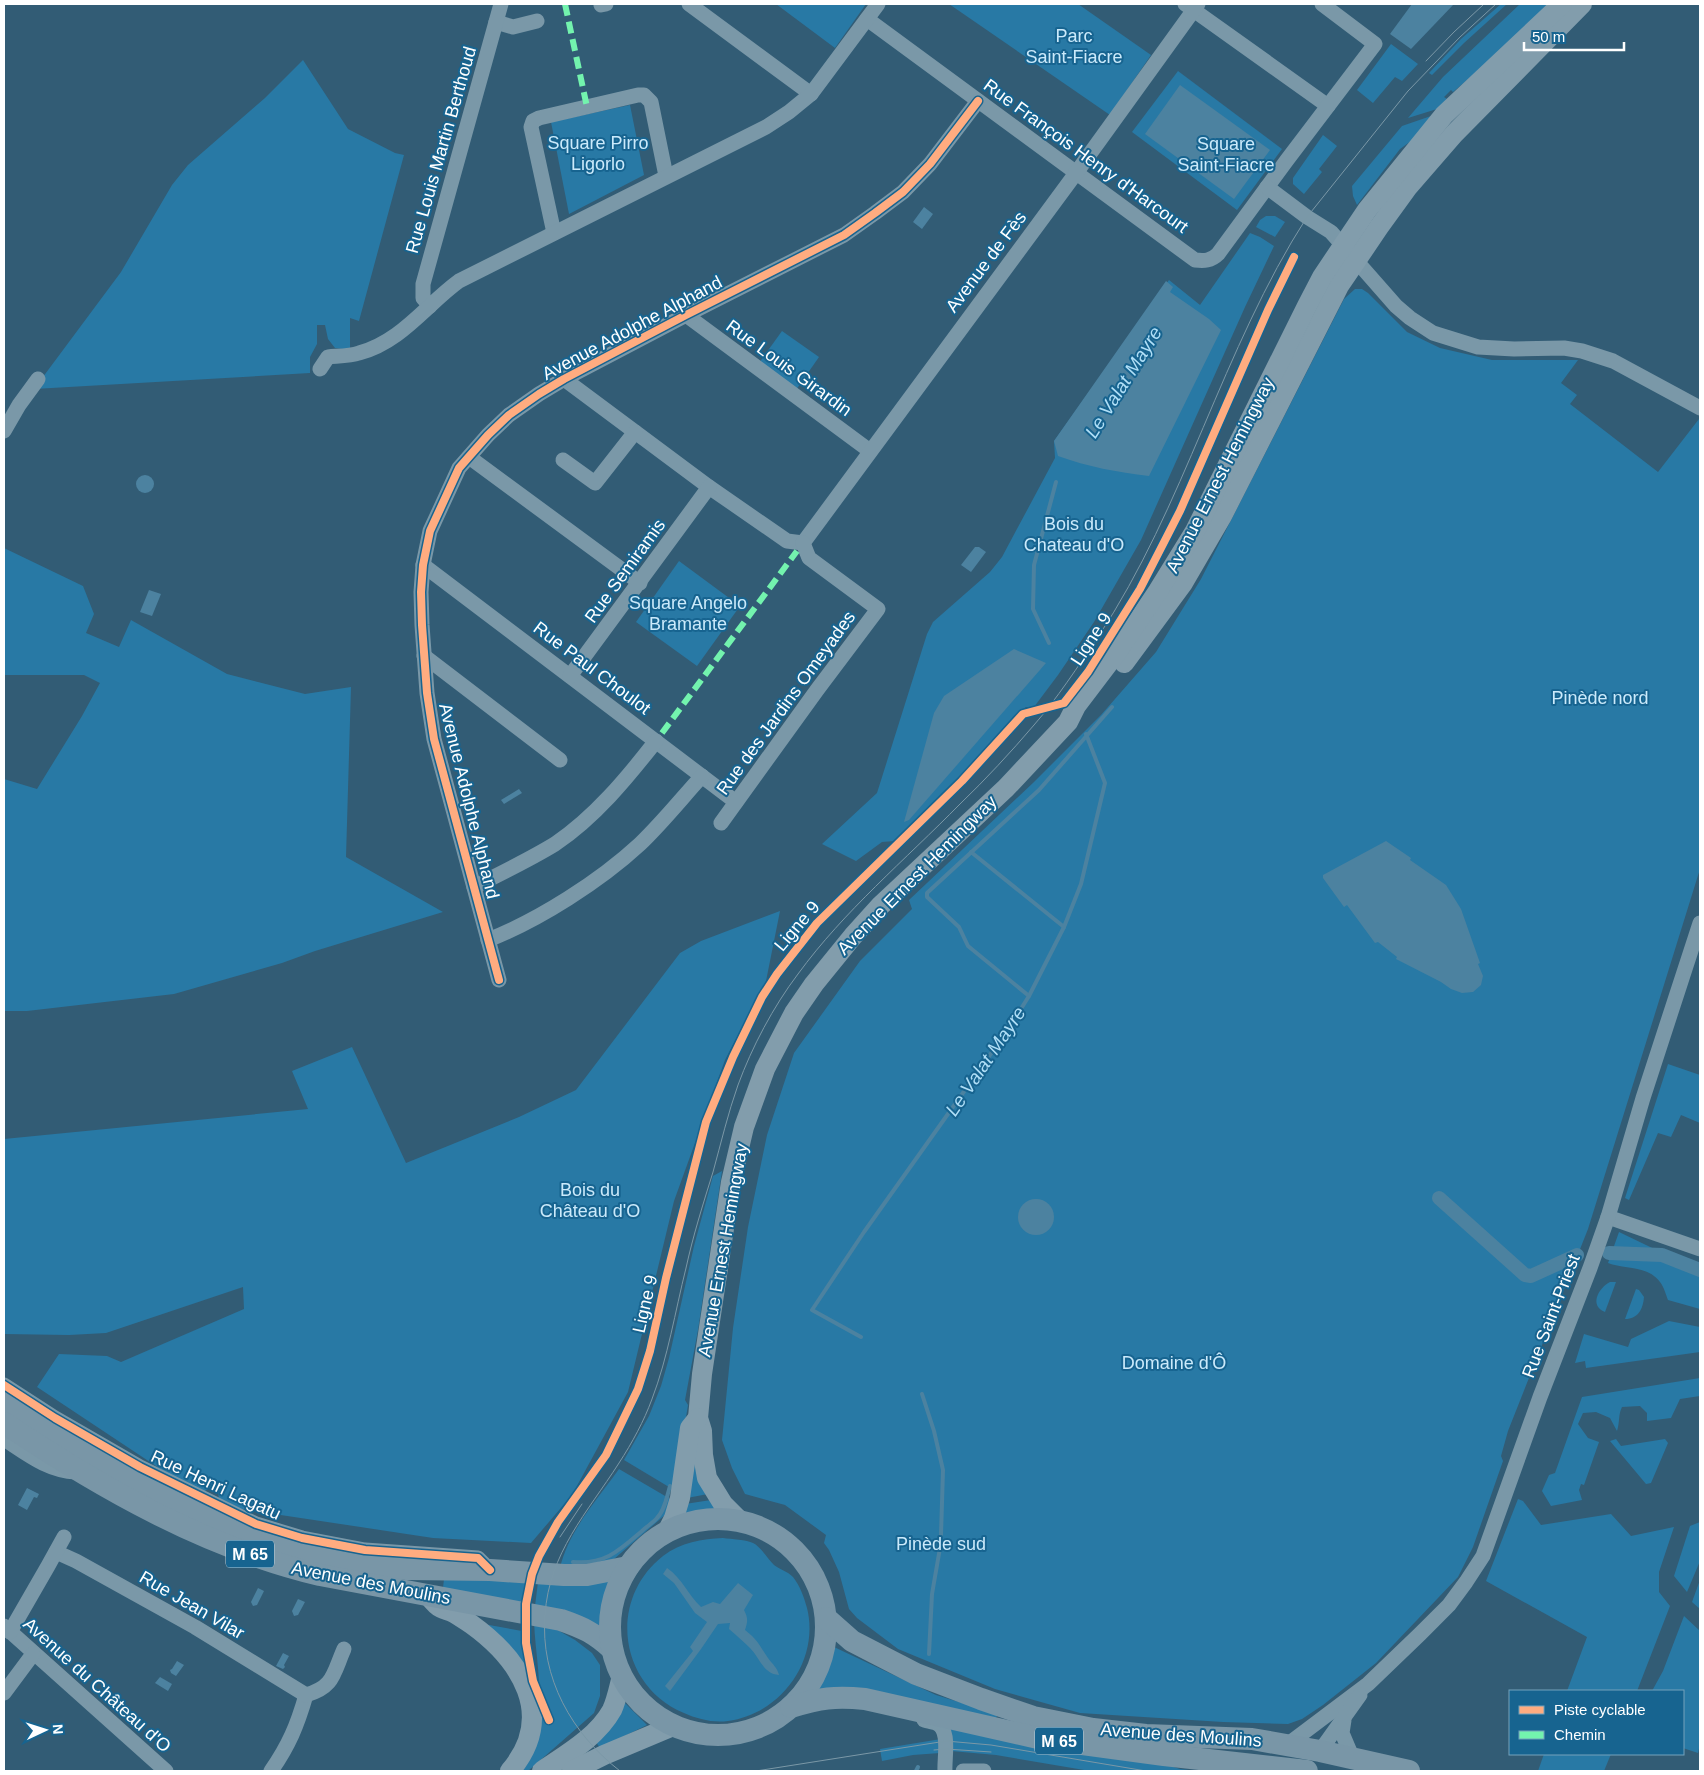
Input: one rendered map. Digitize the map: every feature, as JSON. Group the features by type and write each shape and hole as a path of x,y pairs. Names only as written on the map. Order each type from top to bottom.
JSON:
{"main road":[{"name":"Avenue Ernest Hemingway","path":"740,1521 716,1494 707,1478 703,1455 702,1431 698,1418 702,1374 731,1182 750,1106 778,1041 814,984 853,936 881,906 1006,788 1068,722 1076,706 1117,652 1158,591 1194,531 1322,277 1343,246 1383,189 1444,115 1562,4"},
{"name":"Avenue Ernest Hemingway","path":"1343,246 1408,187 1454,134 1582,4"},
{"name":"Avenue des Moulins","path":"4,1402 92,1457 188,1507 226,1526 292,1550 343,1561 407,1569 490,1570 586,1575 628,1567"},
{"name":"Avenue Ernest Hemingway","path":"667,1532 674,1518 680,1498 690,1428 698,1418"},
{"name":"Avenue des Moulins","path":"4,1423 81,1473 217,1542 290,1568 561,1620 595,1634 612,1649"},
{"path":"703,1520 740,1521 768,1531 786,1543 802,1559 814,1577 822,1597 826,1618 824,1651 812,1681 791,1707 765,1725 735,1734 703,1734 673,1726 652,1713 635,1696 622,1676 612,1649 610,1628 612,1606 618,1586 628,1567 645,1547 667,1532 684,1524 703,1520"},
{"path":"428,1595 440,1608 452,1612 487,1637 521,1674 528,1689 532,1726 520,1759 510,1771"},
{"name":"Avenue des Moulins","path":"826,1618 852,1641 916,1674 981,1699 1033,1716 1093,1729 1146,1734 1252,1739 1320,1751 1409,1771"},
{"path":"542,1771 570,1752 603,1724 613,1708 622,1676"},
{"name":"Avenue des Moulins","path":"791,1707 823,1698 841,1697 874,1701 1038,1738 1260,1768 1307,1771"},
{"path":"572,1771 604,1755 673,1726"},
{"path":"1287,1745 1258,1750 1249,1754 1260,1768 1312,1759 1320,1751"}],"street":[{"name":"Rue Louis Martin Berthoud","path":"430,306 424,298 423,284 501,4"},
{"path":"689,4 811,94"},
{"path":"320,369 328,356 358,354 378,346 409,325 459,282 766,127 789,112 811,94 878,4"},
{"name":"Rue François Henry d'Harcourt","path":"867,19 1195,260 1204,261 1214,259 1218,254 1375,44 1322,4"},
{"path":"1192,6 1328,106"},
{"name":"Avenue de Fès","path":"803,542 1076,173 1192,6"},
{"path":"496,22 513,27 537,21"},
{"path":"554,233 531,126 533,121 539,118 644,95 651,102 666,176"},
{"name":"Avenue Adolphe Alphand","path":"499,980 434,739 424,656 422,592 424,565 430,531 459,468 508,415 564,379 844,235 903,192 930,164 978,101"},
{"path":"1267,187 1343,246 1396,306 1433,333 1478,347 1514,349 1564,348 1582,352 1613,361 1700,408"},
{"name":"Rue Louis Girardin","path":"686,315 870,451"},
{"path":"4,431 19,405 38,379"},
{"path":"564,379 709,488 787,541 803,542"},
{"path":"562,460 595,483 635,432"},
{"path":"469,457 640,583"},
{"name":"Rue Semiramis","path":"570,676 709,488"},
{"name":"Rue des Jardins Omeyades","path":"721,823 878,609 810,558 803,542"},
{"name":"Rue Paul Choulot","path":"424,565 736,802"},
{"path":"424,656 560,760"},
{"path":"474,887 556,843 586,819 615,792 656,741"},
{"path":"488,940 548,910 596,880 640,844 702,776"},
{"name":"Rue Saint-Priest","path":"1287,1745 1368,1684 1449,1605 1483,1556 1540,1397 1608,1217 1643,1098 1700,923"},
{"path":"1608,1217 1700,1249"},
{"name":"Rue Henri Lagatu","path":"4,1385 55,1418 140,1467 256,1524 302,1538 365,1550 478,1558 490,1570"},
{"path":"4,1440 57,1470 81,1473"},
{"path":"7,1629 64,1537"},
{"name":"Rue Jean Vilar","path":"56,1552 76,1561 195,1627 306,1695"},
{"name":"Avenue du Château d'O","path":"7,1629 166,1771"},
{"path":"271,1771 285,1750 306,1695 319,1691 328,1685 344,1649"},
{"path":"4,1692 34,1654"},
{"name":"Rue Saint-Priest","path":"1320,1751 1368,1684"},
{"path":"874,1701 902,1715 936,1723 941,1727 946,1741 945,1771"},
{"path":"1344,1720 1342,1733 1353,1759"},
{"path":"1164,1755 1182,1767 1212,1771"},
{"path":"963,1771 984,1771"}],"green space":[{"path":"776,4 866,4 835,48"},
{"name":"Parc Saint-Fiacre","path":"949,4 1078,4 1151,55 1110,115"},
{"path":"1501,4 1507,4 1432,75 1429,73 1461,39"},
{"path":"1520,4 1556,4 1453,92 1451,90 1444,97 1447,99 1437,109 1408,118 1443,77"},
{"path":"1391,44 1418,64 1402,81 1395,77 1373,103 1357,90"},
{"path":"303,60 348,129 395,153 404,155 359,321 350,318 350,350 335,348 328,339 325,325 317,325 317,344 310,357 310,373 34,389 121,272 172,185 188,165 265,98"},
{"name":"Square Saint-Fiacre","path":"1178,71 1282,149 1237,210 1132,132"},
{"name":"Square Pirro Ligorlo","path":"630,105 644,175 569,214 551,122"},
{"path":"1431,116 1418,136 1400,149 1357,205 1353,196 1352,186 1402,126"},
{"path":"1323,135 1337,146 1319,169 1322,172 1304,194 1293,184 1293,178"},
{"path":"1266,216 1275,216 1285,222 1275,237 1256,227 1260,220"},
{"name":"Bois du Chateau d'O","path":"1250,233 1274,246 1141,540 1094,622 1058,675 1034,707 1026,707 1014,716 953,784 900,838 895,841 882,842 856,861 822,844 877,793 927,634 933,622 990,572 1002,557 1055,458 1054,441 1169,280 1200,305"},
{"name":"Domaine d'Ô","path":"1355,289 1362,289 1368,293 1407,332 1440,348 1492,360 1578,360 1561,383 1577,395 1570,404 1658,472 1700,420 1700,869 1588,1229 1508,1431 1501,1456 1503,1461 1473,1547 1458,1577 1376,1663 1323,1705 1302,1719 1288,1724 1080,1713 995,1689 898,1649 857,1618 849,1609 839,1572 824,1543 826,1535 785,1505 745,1494 732,1468 722,1440 733,1328 748,1227 767,1135 794,1053 860,961 912,909 909,900 1034,782 1101,715 1156,652 1201,579 1344,299"},
{"path":"782,331 819,357 796,390 759,363"},
{"path":"4,548 83,586 94,614 86,633 119,647 131,620 227,674 305,694 351,687 346,857 443,912 282,963 174,994 27,1011 4,1011 4,779 37,789 100,683 84,675 4,675"},
{"name":"Square Angelo Bramante","path":"679,561 740,606 697,666 636,622"},
{"name":"Bois du Château d'O","path":"780,911 766,981 725,1060 674,1201 628,1392 572,1495 531,1543 433,1538 235,1508 219,1500 218,1491 211,1487 202,1493 168,1474 37,1387 59,1354 107,1356 121,1362 244,1309 243,1287 106,1333 69,1335 4,1334 4,1139 308,1109 292,1071 352,1047 406,1163 519,1117 576,1090 680,953 701,941"},
{"path":"1668,1064 1700,1075 1700,1123 1681,1115 1671,1137 1658,1133 1629,1200 1625,1198"},
{"path":"722,1171 698,1330 685,1400 688,1405 674,1490 624,1460 649,1416 661,1386 694,1246 713,1176"},
{"path":"1619,1232 1700,1271 1700,1309 1668,1300 1661,1284 1649,1273 1608,1263"},
{"path":"1610,1282 1616,1282 1605,1312 1597,1306 1596,1301 1602,1288"},
{"path":"1636,1289 1644,1297 1642,1305 1639,1313 1630,1319 1625,1319"},
{"path":"1669,1321 1700,1327 1700,1352 1586,1368 1585,1361 1575,1363 1584,1334 1628,1347 1631,1339"},
{"path":"1700,1378 1700,1396 1680,1399 1671,1418 1647,1421 1647,1413 1640,1406 1622,1407 1617,1431 1610,1418 1596,1412 1583,1413 1578,1424 1588,1438 1599,1442 1584,1485 1581,1484 1579,1490 1582,1500 1551,1506 1542,1491 1549,1475 1555,1473 1582,1397"},
{"path":"1616,1439 1621,1446 1665,1439 1668,1443 1651,1483 1646,1484 1610,1441"},
{"path":"694,1441 708,1494 687,1498"},
{"path":"619,1469 672,1500 666,1514 614,1559 600,1564 560,1568 564,1554 577,1528"},
{"path":"1518,1499 1523,1501 1541,1525 1611,1514 1631,1536 1674,1527 1659,1572 1659,1592 1670,1606 1637,1690 1567,1690 1587,1637 1486,1581"},
{"path":"711,1500 719,1509 683,1515 685,1504"},
{"path":"1700,1522 1700,1561 1687,1592 1674,1576 1690,1526"},
{"path":"723,1538 753,1543 774,1565 793,1577 805,1600 810,1627 808,1647 802,1665 780,1696 765,1708 747,1716 728,1721 711,1721 684,1713 662,1700 645,1683 634,1663 628,1641 628,1618 634,1595 645,1574 663,1556 677,1547 692,1542"},
{"path":"444,1579 528,1581 524,1604 443,1588"},
{"path":"1700,1580 1700,1609 1692,1602"},
{"path":"609,1581 602,1604 601,1628 535,1606 538,1582"},
{"path":"1684,1616 1700,1631 1700,1744 1698,1753 1684,1748 1684,1690 1653,1690 1663,1671"},
{"path":"534,1621 547,1624 575,1640 592,1653 600,1665 600,1696 594,1713 528,1771 516,1771 533,1730 539,1705"},
{"path":"478,1623 522,1631 528,1674"},
{"path":"834,1647 936,1695 998,1714 995,1720 817,1691 826,1674"},
{"path":"623,1701 647,1725 600,1748 596,1742"},
{"path":"951,1727 1151,1760 1180,1769 1197,1771 1090,1771 996,1755 951,1751"},
{"path":"941,1739 940,1753 913,1755 882,1761 880,1749"},
{"path":"1544,1755 1611,1755 1604,1771 1538,1771"}],"water":[{"path":"1412,4 1454,4 1411,49 1390,34"},
{"name":"Square Saint-Fiacre","path":"1180,85 1270,150 1234,199 1145,134"},
{"path":"924,207 933,214 922,229 913,222"},
{"path":"1166,281 1173,287 1170,292 1209,319 1221,330 1149,476 1103,469 1058,456 1054,441"},
{"path":"145,475 153,480 154,484 149,492 145,493 137,488 136,484 141,476"},
{"path":"975,547 979,547 986,552 971,572 961,565"},
{"path":"149,590 161,594 152,616 140,612"},
{"path":"1014,649 1046,663 909,820 904,822 934,713 944,696"},
{"path":"519,789 522,793 504,804 501,800"},
{"path":"1386,841 1446,885 1461,909 1483,976 1481,985 1473,992 1462,993 1451,989 1396,959 1397,957 1378,942 1375,943 1347,905 1344,907 1323,878 1323,875"},
{"path":"1036,1199 1043,1200 1049,1204 1053,1210 1053,1224 1049,1230 1043,1234 1036,1235 1029,1234 1023,1230 1019,1224 1018,1217 1019,1210 1023,1204 1029,1200"},
{"path":"27,1488 39,1494 37,1498 34,1497 27,1510 18,1505"},
{"path":"667,1568 677,1577 701,1607 713,1602 720,1604 738,1583 753,1595 744,1610 747,1620 745,1630 758,1643 779,1675 765,1669 750,1648 729,1629 730,1623 718,1624 670,1691 665,1686 693,1651 690,1647 707,1622 695,1613 674,1583 663,1574"},
{"path":"258,1588 264,1591 257,1605 253,1606 251,1602"},
{"path":"298,1599 305,1602 298,1615 294,1616 292,1611"},
{"path":"283,1653 289,1656 283,1669 276,1666"},
{"path":"177,1661 184,1665 176,1676 170,1670"},
{"path":"160,1677 172,1684 168,1691 155,1683"}],"waterway":[{"name":"Le Valat Mayre","path":"1049,643 1033,609 1034,565 1056,482"},
{"path":"1029,996 968,946 959,927 927,897 927,893 1039,790 1112,707"},
{"name":"Le Valat Mayre","path":"861,1337 812,1310 864,1232 1007,1031 1029,996 1064,927 1081,884 1105,783 1086,734"},
{"path":"971,852 1064,927"},
{"path":"1439,1198 1525,1275 1531,1276 1577,1255"},
{"path":"1609,1253 1662,1255 1700,1270"},
{"name":"Le Valat Mayre","path":"922,1394 934,1431 943,1470 941,1535"},
{"path":"573,1562 603,1559 619,1550 660,1515 670,1486"},
{"name":"Le Valat Mayre","path":"929,1654 932,1594 940,1548"},
{"name":"Le Valat Mayre","path":"916,1771 918,1767"}],"tram line":[{"path":"620,1771 587,1740 563,1703 554,1682 548,1661 545,1638 545,1615 548,1593 562,1553 583,1517 629,1448 652,1399 667,1351 695,1232 728,1117 750,1056 772,1014 789,987 816,951 855,907 998,765 1042,715 1067,682 1098,637 1128,587 1155,535 1251,320 1277,268 1307,217 1408,91 1460,37 1496,4"},
{"path":"1426,61 1483,5"},
{"path":"560,1537 582,1504"},
{"path":"756,1771 946,1741 991,1745 1146,1771"},
{"path":"934,1750 991,1752"}],"marked path":[{"path":"565,4 587,107"},
{"path":"662,733 797,551"}],"cycle path":[{"path":"499,980 434,739 427,693 422,625 421,592 423,565 430,531 459,468 488,435 509,415 539,394 686,315 844,235 903,192 930,164 978,101"},
{"name":"Ligne 9","path":"549,1720 533,1681 526,1643 526,1604 532,1574 539,1556 558,1522 606,1455 638,1389 650,1351 666,1278 706,1122 733,1057 762,997 777,974 817,923 962,781 1023,714 1064,703 1088,672 1140,589 1180,511 1268,310 1294,257"},
{"path":"4,1385 55,1418 140,1467 256,1524 302,1538 365,1550 478,1558 490,1570"}],"park label":[{"name":"Pinède nord","path":"1600,698"},
{"name":"Pinède sud","path":"941,1544"}]}
